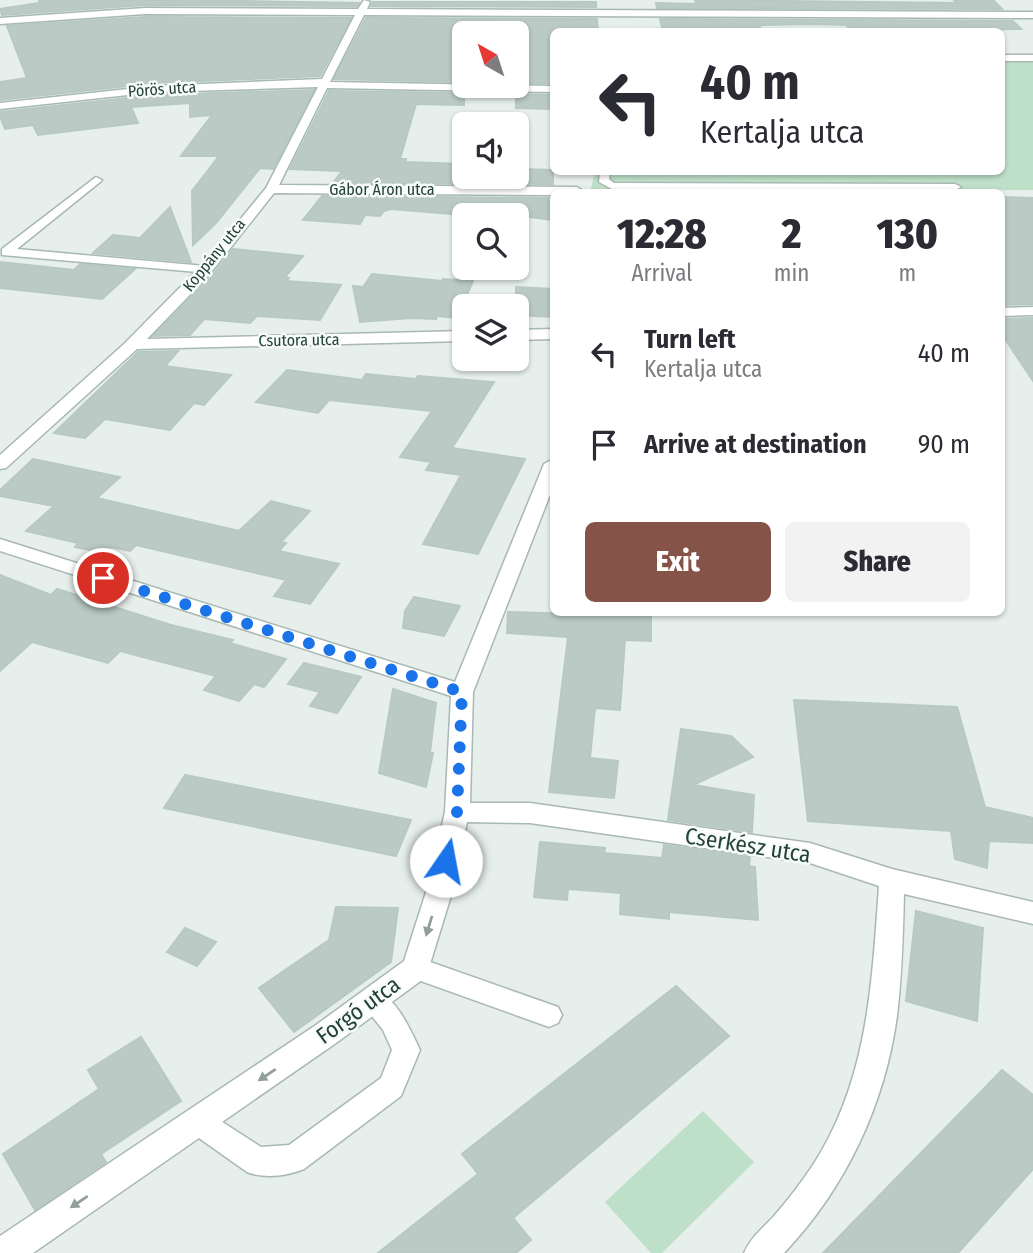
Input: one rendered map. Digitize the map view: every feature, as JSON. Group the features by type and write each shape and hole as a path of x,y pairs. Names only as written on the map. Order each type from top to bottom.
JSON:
{"street":[{"path":"117,12 128,0"},
{"name":"Koppány utca","path":"0,464 134,344 205,270 250,210 271,189 366,0"},
{"path":"659,0 664,13"},
{"path":"0,21 117,12 956,11 1033,15"},
{"name":"Pörös utca","path":"0,106 155,89 323,84 550,89"},
{"name":"Gábor Áron utca","path":"271,189 550,191"},
{"path":"1005,312 1033,311"},
{"path":"529,335 550,334"},
{"name":"Csutora utca","path":"134,344 452,336"},
{"name":"Forgó utca","path":"4,1253 326,1034 416,968 441,886 457,812 462,692 550,472"},
{"path":"0,545 462,692"},
{"name":"Cserkész utca","path":"457,812 530,813 810,853 892,880 1033,913"},
{"path":"761,1253 788,1227 823,1181 850,1132 882,1019 892,880"}],"lane":[{"path":"1005,58 1033,58"},
{"path":"604,175 603,180 612,186 835,189 955,187"},
{"path":"96,180 6,252 205,270"},
{"path":"416,968 548,1015"},
{"path":"200,1121 257,1162 294,1159 391,1087 406,1050 392,1022 372,1000"}],"green space":[{"path":"1005,56 1033,56 1033,190 591,189 594,175 1005,175"},
{"path":"703,1111 754,1162 662,1253 651,1253 605,1202"}],"building":[{"path":"39,0 359,3 357,6 145,5 2,15 0,9 39,3"},
{"path":"695,0 958,3 954,0 993,0 1002,9 657,8 656,3 696,4"},
{"path":"373,2 596,2 596,7 371,6"},
{"path":"145,17 351,18 320,76 155,83 0,100 0,82 27,78 7,26"},
{"path":"366,18 597,19 598,28 550,28 550,83 529,83 529,21 452,21 452,82 334,79"},
{"path":"660,19 1013,21 1021,29 849,28 846,25 813,24 759,25 760,28 662,28"},
{"path":"314,90 273,169 260,168 216,223 193,245 192,191 219,156 181,156 212,115 190,117 190,103 131,107 138,123 38,135 33,125 5,129 0,116 0,112 155,95"},
{"path":"329,91 452,93 452,98 464,98 464,105 416,104 400,159 406,159 405,162 452,164 452,184 333,183 342,171 290,169"},
{"path":"529,94 550,95 550,109 516,108 516,98 529,98"},
{"path":"529,169 550,170 553,184 529,184"},
{"path":"322,196 550,198 550,220 529,217 529,203 452,203 452,214 391,209 380,216 365,215 360,224 303,220"},
{"path":"1005,197 1033,198 1033,304 1005,305"},
{"path":"170,207 191,262 93,253 113,235 140,238"},
{"path":"233,249 303,256 285,277 289,278 286,281 341,285 320,320 257,316 250,323 204,319 190,335 153,336 210,278"},
{"path":"0,262 74,270 80,264 135,269 102,299 0,288"},
{"path":"372,274 442,281 473,281 467,294 452,294 452,318 437,316 436,319 360,322 353,286 363,287"},
{"path":"516,287 550,289 550,317 529,316 529,294 516,294"},
{"path":"1033,318 1033,381 1005,339 1005,319"},
{"path":"178,351 165,366 231,375 204,405 194,403 170,430 105,419 85,438 54,433 138,352"},
{"path":"287,370 362,380 366,374 494,382 452,448 525,459 478,554 423,544 461,475 426,470 431,462 400,457 432,411 329,400 318,413 256,402"},
{"path":"33,459 120,477 97,498 239,531 271,501 310,511 281,542 286,543 279,551 339,564 310,604 274,596 286,580 136,545 130,551 111,547 105,553 75,547 78,543 26,531 54,506 0,496 0,490"},
{"path":"0,575 51,595 57,589 171,625 233,640 230,643 286,659 264,687 254,684 239,701 204,690 216,676 120,651 108,663 32,642 0,671"},
{"path":"414,597 460,606 444,636 403,628 405,611"},
{"path":"508,612 550,613 550,616 651,616 651,641 625,640 620,710 595,708 590,758 618,761 614,798 549,792 568,637 507,633"},
{"path":"304,663 361,677 337,713 310,706 320,692 288,684"},
{"path":"393,689 436,703 430,753 433,753 426,787 379,773"},
{"path":"794,700 957,707 985,807 1033,818 1033,843 989,841 987,868 955,859 951,831 808,821"},
{"path":"681,729 731,736 753,757 693,785 754,795 752,832 668,820"},
{"path":"185,775 411,820 396,856 164,808"},
{"path":"540,842 605,848 604,853 662,858 664,845 750,857 749,866 755,867 758,920 669,912 669,919 620,914 621,893 568,889 567,900 534,897"},
{"path":"336,907 398,908 391,962 294,1032 259,988 329,940"},
{"path":"916,911 983,928 977,1021 906,1001"},
{"path":"185,928 216,942 197,966 167,952"},
{"path":"676,986 729,1036 513,1218 531,1240 516,1253 378,1253 478,1174 462,1154"},
{"path":"141,1037 181,1101 101,1154 106,1162 35,1210 3,1154 99,1089 88,1070"},
{"path":"1002,1070 1033,1095 1033,1169 958,1253 823,1253"}],"route":[{"path":"103,578 462,692 457,812 446,861"}]}
